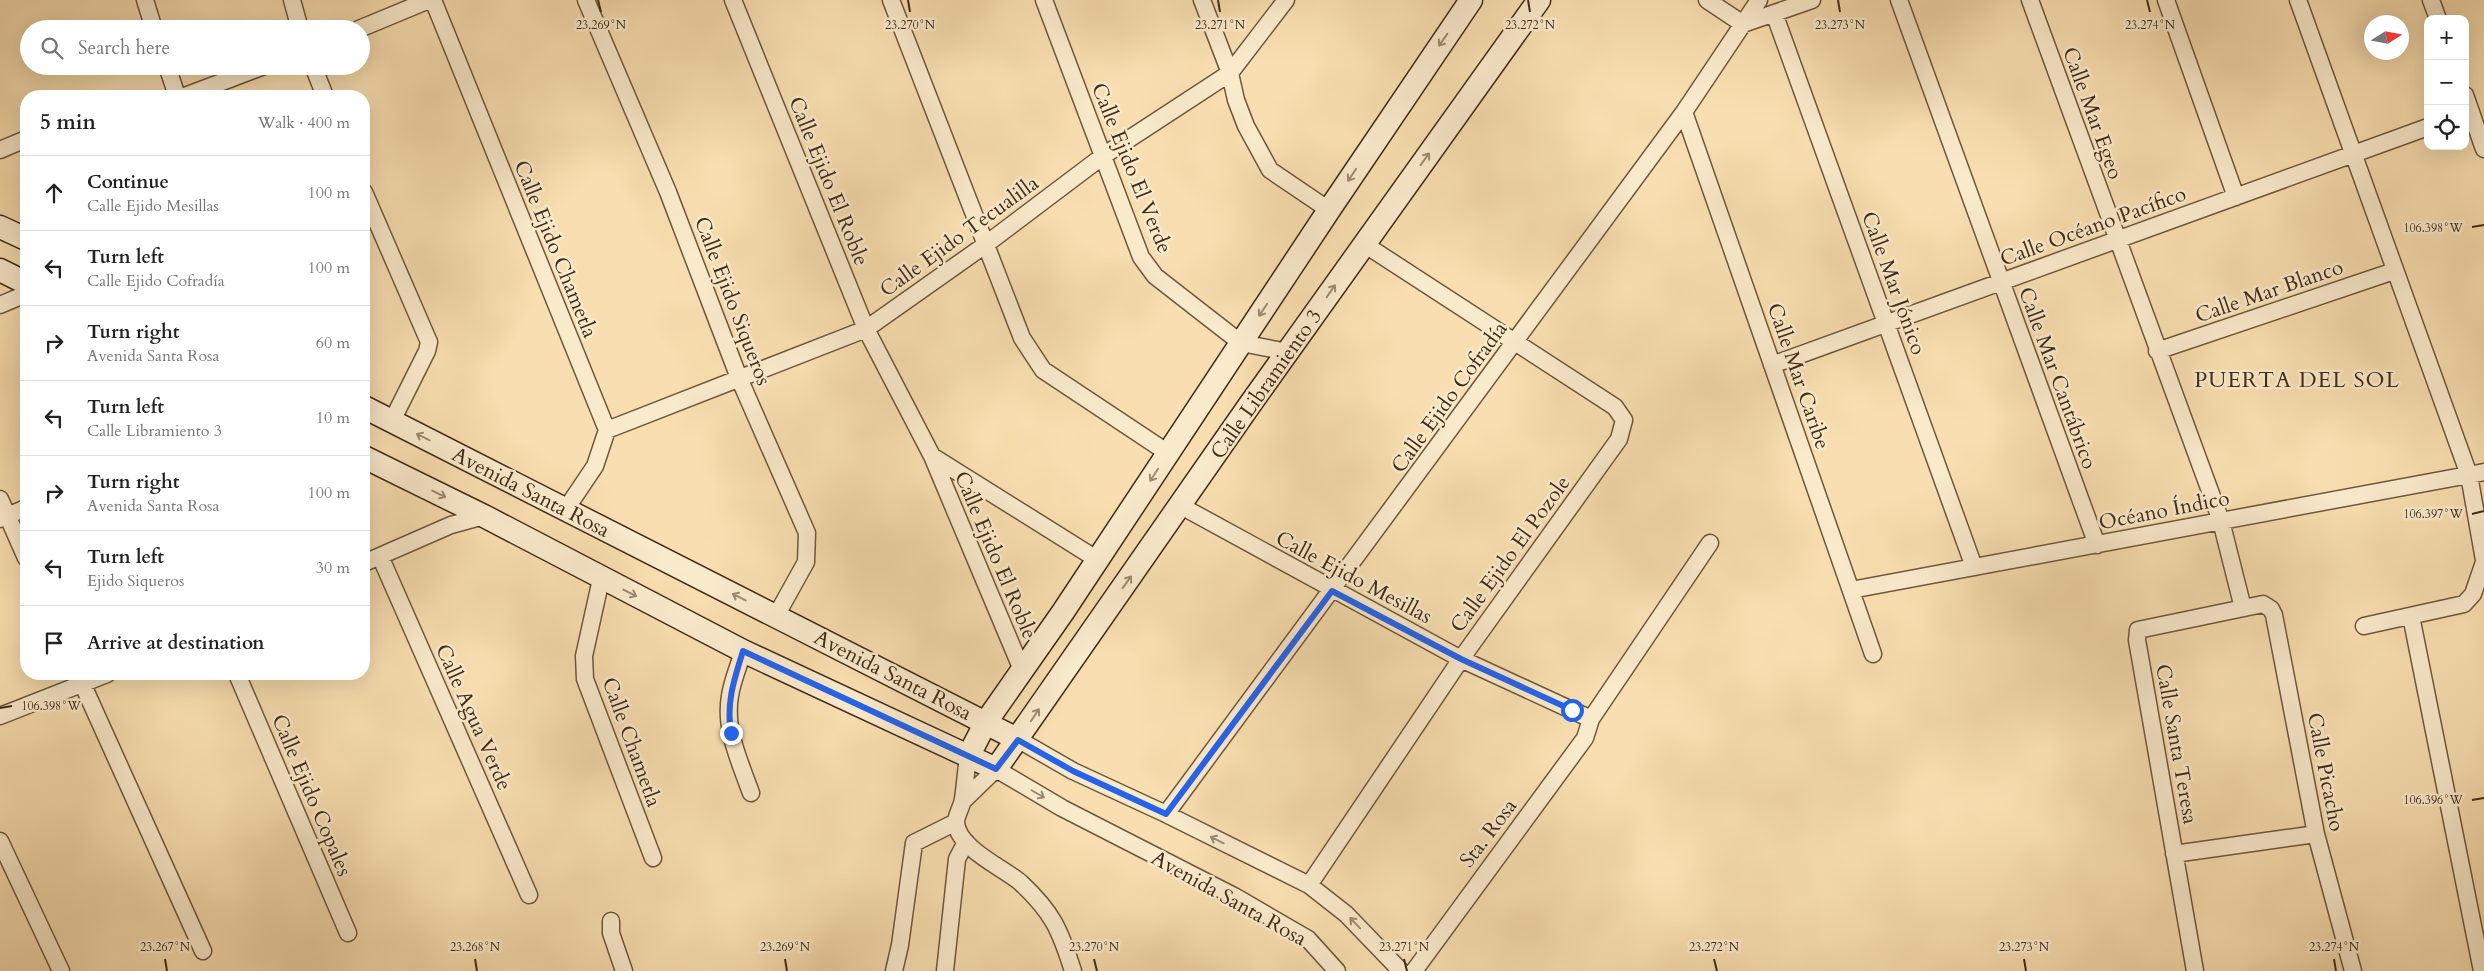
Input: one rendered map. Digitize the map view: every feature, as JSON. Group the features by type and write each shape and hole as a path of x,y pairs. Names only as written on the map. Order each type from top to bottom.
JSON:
{"street":[{"path":"145,0 151,20"},
{"path":"292,0 298,20"},
{"path":"370,25 431,0"},
{"name":"Calle Ejido Chametla","path":"431,0 607,430"},
{"name":"Calle Ejido Siqueros","path":"586,0 668,192 739,378 807,533 806,562 776,616"},
{"name":"Calle Ejido El Roble","path":"733,0 866,329 932,456 1022,670"},
{"path":"891,0 1022,338 1042,370 1168,453"},
{"name":"Calle Ejido El Verde","path":"1044,0 1141,257 1155,276 1241,343"},
{"path":"1202,0 1230,73 1236,100 1243,118 1270,170 1328,210"},
{"name":"Calle Ejido Tecualilla","path":"607,430 866,329 985,245 1103,156 1230,73 1286,0"},
{"name":"Calle Libramiento 3","path":"968,757 986,722 1098,560 1328,210 1471,0"},
{"name":"Calle Libramiento 3","path":"996,769 1364,244 1539,0"},
{"path":"1708,0 1743,24 1812,0"},
{"name":"Calle Ejido Cofradía","path":"1166,814 1516,343 1684,112 1759,0"},
{"name":"Calle Mar Cantábrico","path":"1899,0 2000,282 2097,544"},
{"name":"Calle Mar Egeo","path":"2030,0 2221,521 2243,608"},
{"path":"2166,0 2236,197"},
{"path":"2298,0 2394,271 2476,474 2484,561 2473,594 2464,604 2364,626"},
{"path":"2431,0 2437,15"},
{"name":"Calle Mar Jónico","path":"1774,13 1974,567"},
{"path":"170,75 175,90"},
{"path":"201,90 240,75"},
{"path":"317,75 323,90"},
{"path":"2473,110 2484,148"},
{"name":"Calle Mar Caribe","path":"1684,112 1873,654"},
{"name":"Calle Océano Pacífico","path":"1772,365 2424,128"},
{"path":"0,150 20,142"},
{"path":"370,206 429,342 427,351 392,421"},
{"path":"0,226 20,236"},
{"path":"1364,244 1516,343"},
{"path":"0,270 20,280"},
{"name":"Calle Mar Blanco","path":"2158,351 2394,271"},
{"path":"0,305 20,297"},
{"path":"1241,343 1288,352"},
{"name":"Calle Ejido El Pozole","path":"1309,885 1461,659 1619,439 1624,420 1615,407 1516,343"},
{"name":"Avenida Santa Rosa","path":"370,410 986,722 1073,771 1166,814 1309,885 1346,914 1401,971"},
{"path":"566,510 595,466 607,430"},
{"name":"Calle Ejido El Roble","path":"932,456 1098,560"},
{"name":"Avenida Santa Rosa","path":"370,460 484,516 743,651 996,769 1062,808 1234,896 1308,939 1337,971"},
{"name":"Océano Índico","path":"1851,590 2476,474"},
{"path":"0,499 4,517 20,547"},
{"name":"Calle Ejido Mesillas","path":"1181,506 1332,591 1461,659 1591,719"},
{"path":"4,517 20,510"},
{"path":"370,560 451,525 484,516"},
{"name":"Sta. Rosa","path":"1414,971 1585,738 1591,719 1710,543"},
{"name":"Calle Agua Verde","path":"380,556 529,895"},
{"name":"Calle Chametla","path":"602,579 584,656 585,679 653,858"},
{"name":"Calle Picacho","path":"2243,608 2263,604 2271,609 2274,615 2316,834 2353,971"},
{"name":"Calle Santa Teresa","path":"2194,971 2137,640 2138,630 2243,608"},
{"path":"2411,616 2482,971"},
{"path":"743,651 730,695 728,715 731,733 751,793"},
{"path":"0,716 78,680"},
{"path":"80,680 203,951"},
{"name":"Calle Ejido Copales","path":"239,680 348,934"},
{"path":"968,757 963,801 956,822 972,850 1019,882 1042,904 1060,932 1073,971"},
{"path":"963,801 996,769"},
{"path":"894,971 900,946 914,843 956,822"},
{"path":"2174,854 2316,834"},
{"path":"0,841 61,971"},
{"path":"946,971 957,858 966,842"},
{"path":"611,921 611,934 624,971"}],"district":[{"name":"PUERTA DEL SOL","path":"2297,379"}],"route":[{"path":"731,733 728,715 730,695 743,651 996,769 1018,740 1073,771 1166,814 1332,591 1461,659 1572,710"}]}
